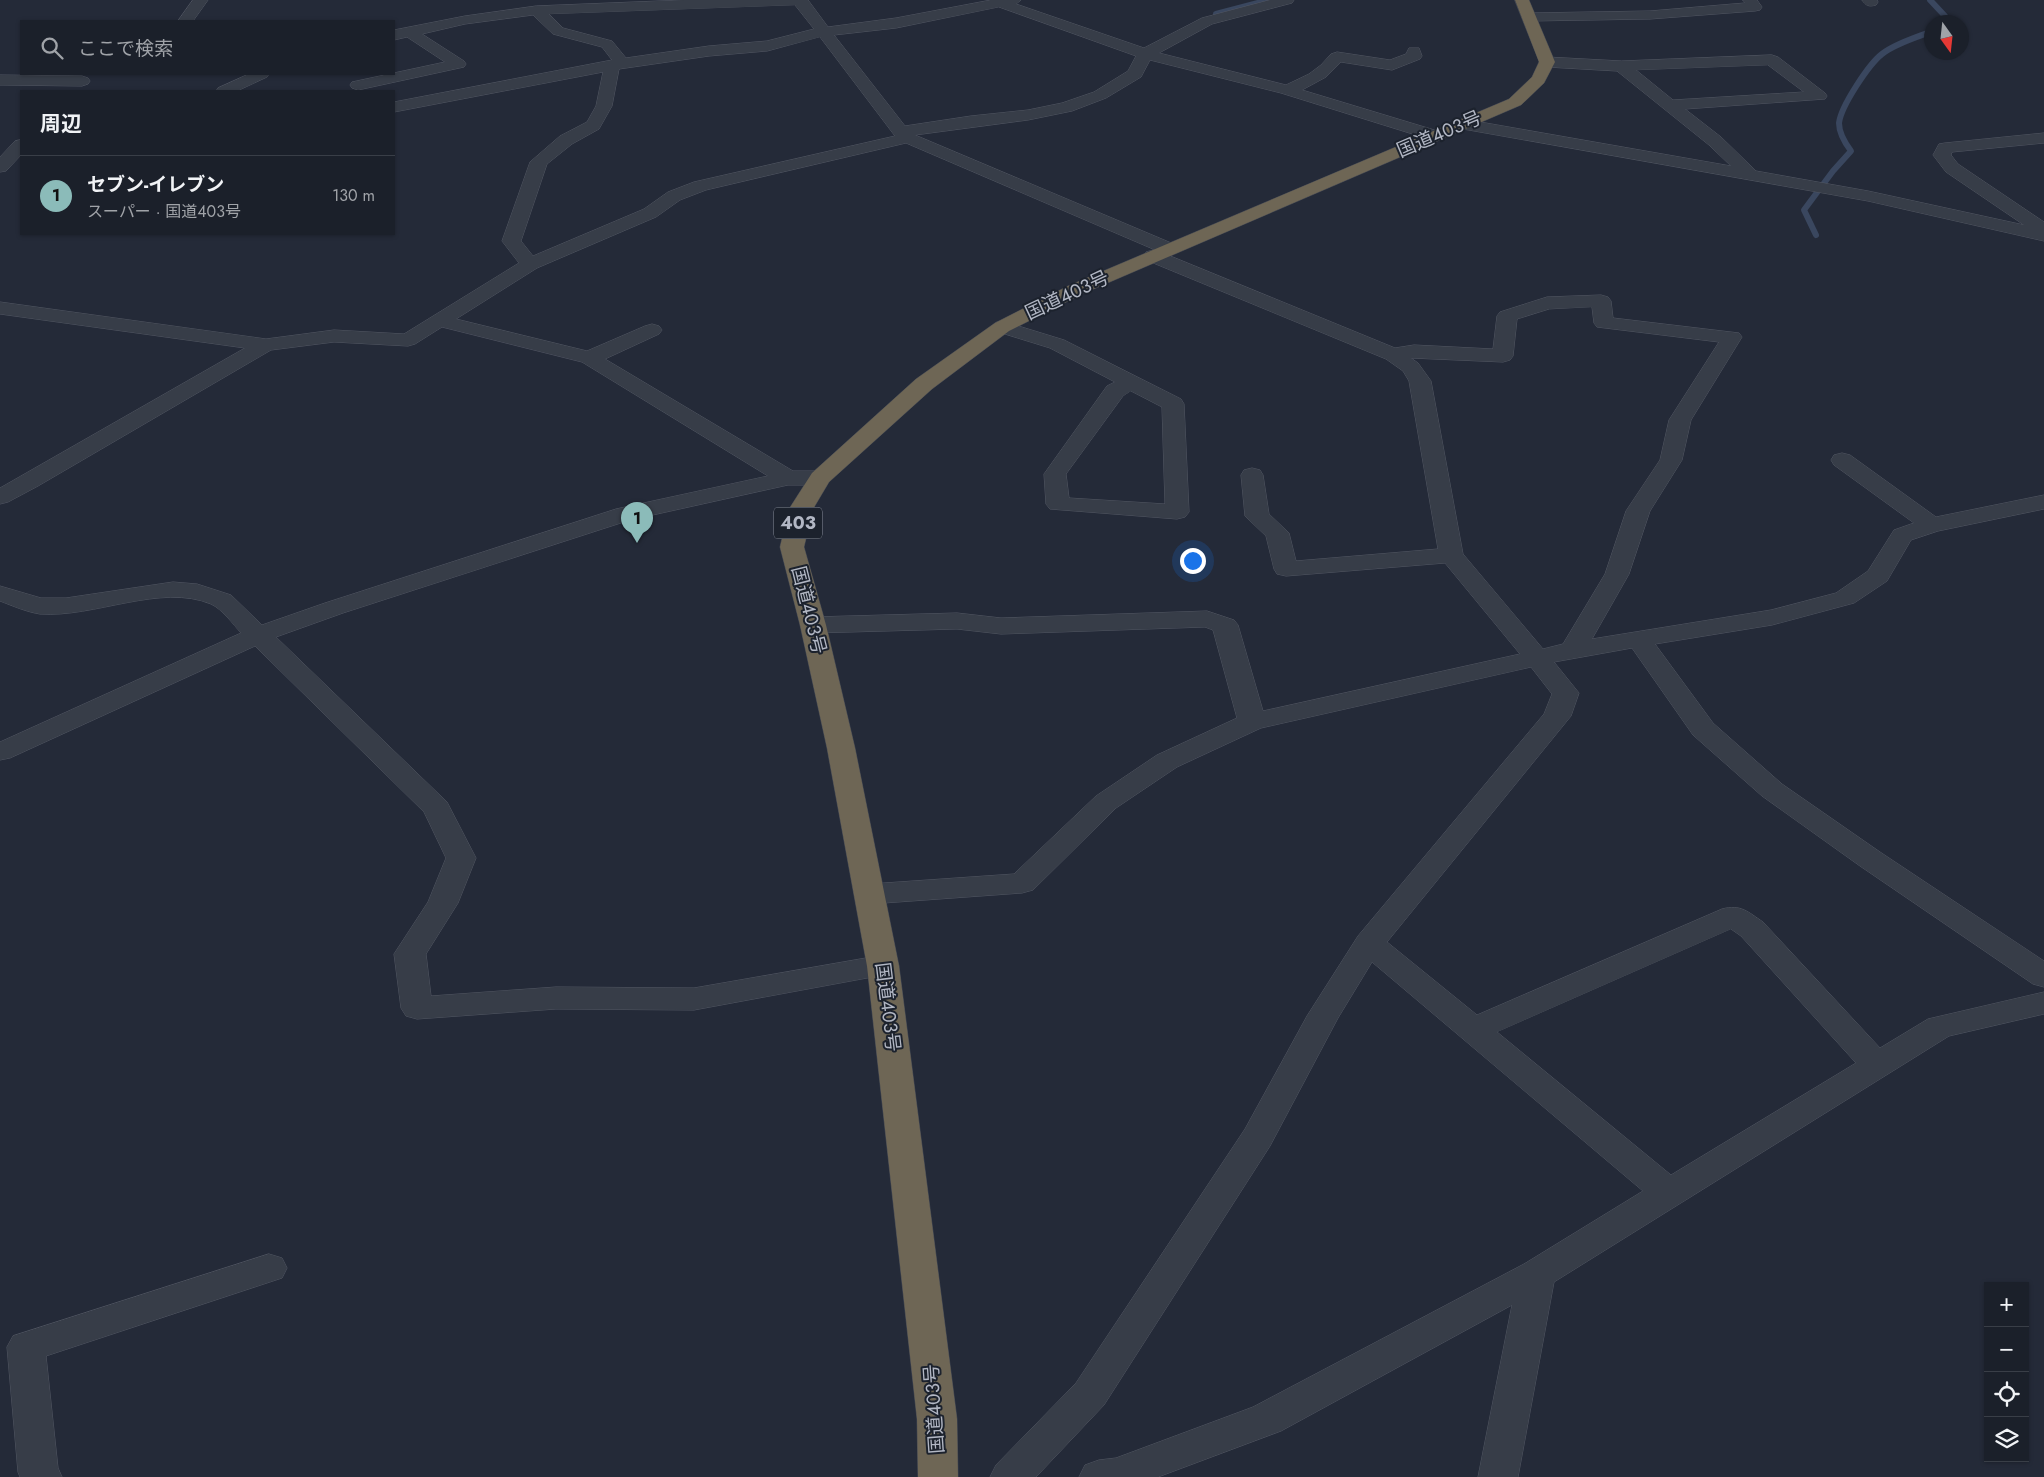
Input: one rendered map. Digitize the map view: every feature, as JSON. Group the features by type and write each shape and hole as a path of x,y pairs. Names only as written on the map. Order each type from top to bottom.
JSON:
{"highway":[{"path":"1526,9 1547,62"},
{"name":"国道403号","path":"938,1477 937,1418 883,966 841,748 813,625 792,547 802,509 820,478 924,384 1002,327 1075,290 1161,252 1516,102 1536,86 1545,72 1547,62"}],"street":[{"path":"186,20 201,0"},
{"path":"401,33 468,13 799,0 904,135 1392,355 1411,367 1420,381 1451,555 1566,693 1557,716 1369,943 1323,1016 1258,1137 1090,1394 1010,1477"},
{"path":"0,308 266,344 334,336 408,340 530,264 650,213 674,196 700,186 904,135 971,121 1028,115 1066,107 1100,95 1135,74 1145,54 1207,21 1287,0"},
{"path":"1526,9 1650,15 1755,7 1750,0"},
{"path":"395,107 510,84 576,74 617,64 709,51 767,46 822,32 896,23 1007,2 1145,54 1287,90 1435,136"},
{"path":"530,264 511,241 540,162 566,140 593,125 604,106 617,64 607,44 558,31 536,10"},
{"path":"358,85 458,64 401,33"},
{"path":"1287,90 1313,79 1330,67 1337,57 1392,65 1414,56 1414,51"},
{"path":"1547,62 1621,66 1772,60 1819,96 1668,105"},
{"path":"1621,66 1715,142 1749,174"},
{"path":"226,90 259,75"},
{"path":"0,80 81,82"},
{"path":"1463,124 1839,190 2044,235"},
{"path":"2044,138 1945,148 1942,155 1952,168 2044,230"},
{"path":"0,167 20,146"},
{"path":"0,177 20,170"},
{"path":"1392,355 1414,351 1503,356 1508,316 1547,303 1601,301 1604,323 1732,337 1680,420 1671,460 1638,511 1617,574 1573,650"},
{"path":"441,321 589,358 788,478"},
{"path":"1002,327 1057,344 1131,382 1172,404 1177,512 1058,504 1054,474 1114,391 1131,382"},
{"path":"589,358 652,330"},
{"path":"0,497 266,344"},
{"path":"1842,460 1932,525"},
{"path":"1252,475 1258,516 1277,533 1286,569 1451,555"},
{"path":"0,752 258,636 343,605 624,514 788,478 820,478"},
{"path":"870,894 1022,883 1106,802 1167,761 1252,722 1573,650 1772,618 1845,598 1878,576 1902,535 1932,525 2044,502"},
{"path":"0,593 32,604 48,606 66,606 173,589 197,591 222,600 437,808 461,858 443,903 410,954 416,1008 556,998 694,1000 883,966"},
{"path":"813,625 957,621 1001,626 1207,619 1225,625 1252,722"},
{"path":"1639,640 1704,729 1772,790 1870,860 2044,976"},
{"path":"1473,1030 1733,916 1752,929 1877,1065"},
{"path":"1369,943 1669,1193"},
{"path":"1099,1477 1117,1475 1267,1419 1537,1274 1939,1027 2044,1003"},
{"path":"42,1477 38,1472 26,1347 268,1268"},
{"path":"1498,1477 1537,1274"}],"waterway":[{"path":"1216,14 1269,0"},
{"path":"1930,0 1944,15"},
{"path":"1816,235 1804,210 1833,171 1851,151 1843,138 1839,123 1850,96 1870,67 1882,54 1924,34"}],"place":[{"name":"セブン-イレブン","path":"637,543"}]}
